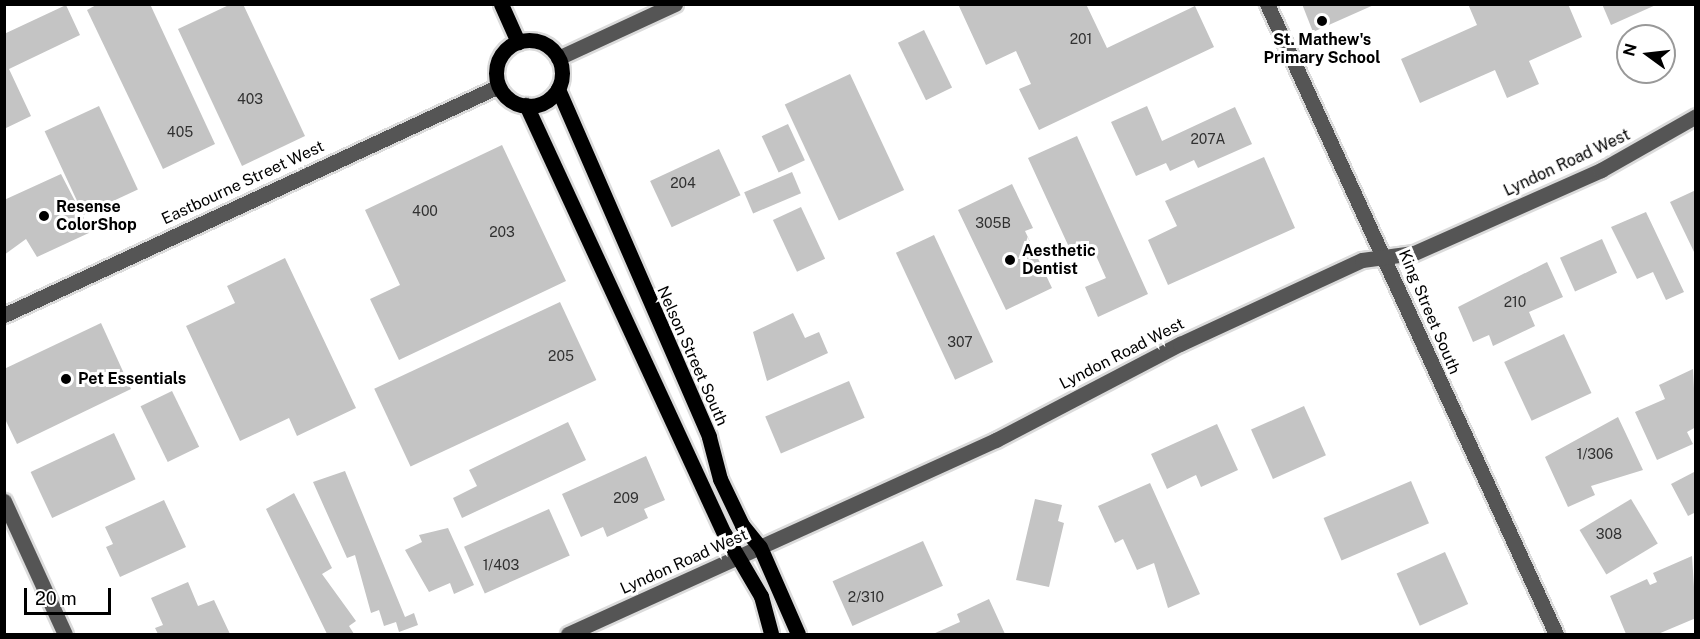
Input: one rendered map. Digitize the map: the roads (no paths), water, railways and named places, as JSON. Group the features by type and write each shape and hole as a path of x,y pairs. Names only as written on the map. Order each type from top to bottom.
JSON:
{"main road":[{"path":"501,4 518,42"},
{"path":"518,42 545,45 558,58 558,89 542,103 526,105 512,102 499,86 497,65 518,42"},
{"name":"Nelson Street South","path":"558,89 709,437 720,479 742,525 760,547 798,634"},
{"path":"526,105 724,533 741,554 771,634"}],"street":[{"path":"558,58 675,4"},
{"name":"King Street South","path":"1267,4 1386,256 1557,634"},
{"name":"Eastbourne Street West","path":"4,315 499,86"},
{"name":"Lyndon Road West","path":"567,634 996,440 1180,344 1362,260 1414,253 1601,170 1695,116"},
{"path":"4,501 65,634"}],"place":[{"name":"St. Mathew's Primary School","path":"1322,21"},
{"name":"Resense ColorShop","path":"44,216"},
{"name":"Aesthetic Dentist","path":"1010,260"},
{"name":"Pet Essentials","path":"66,379"}]}
